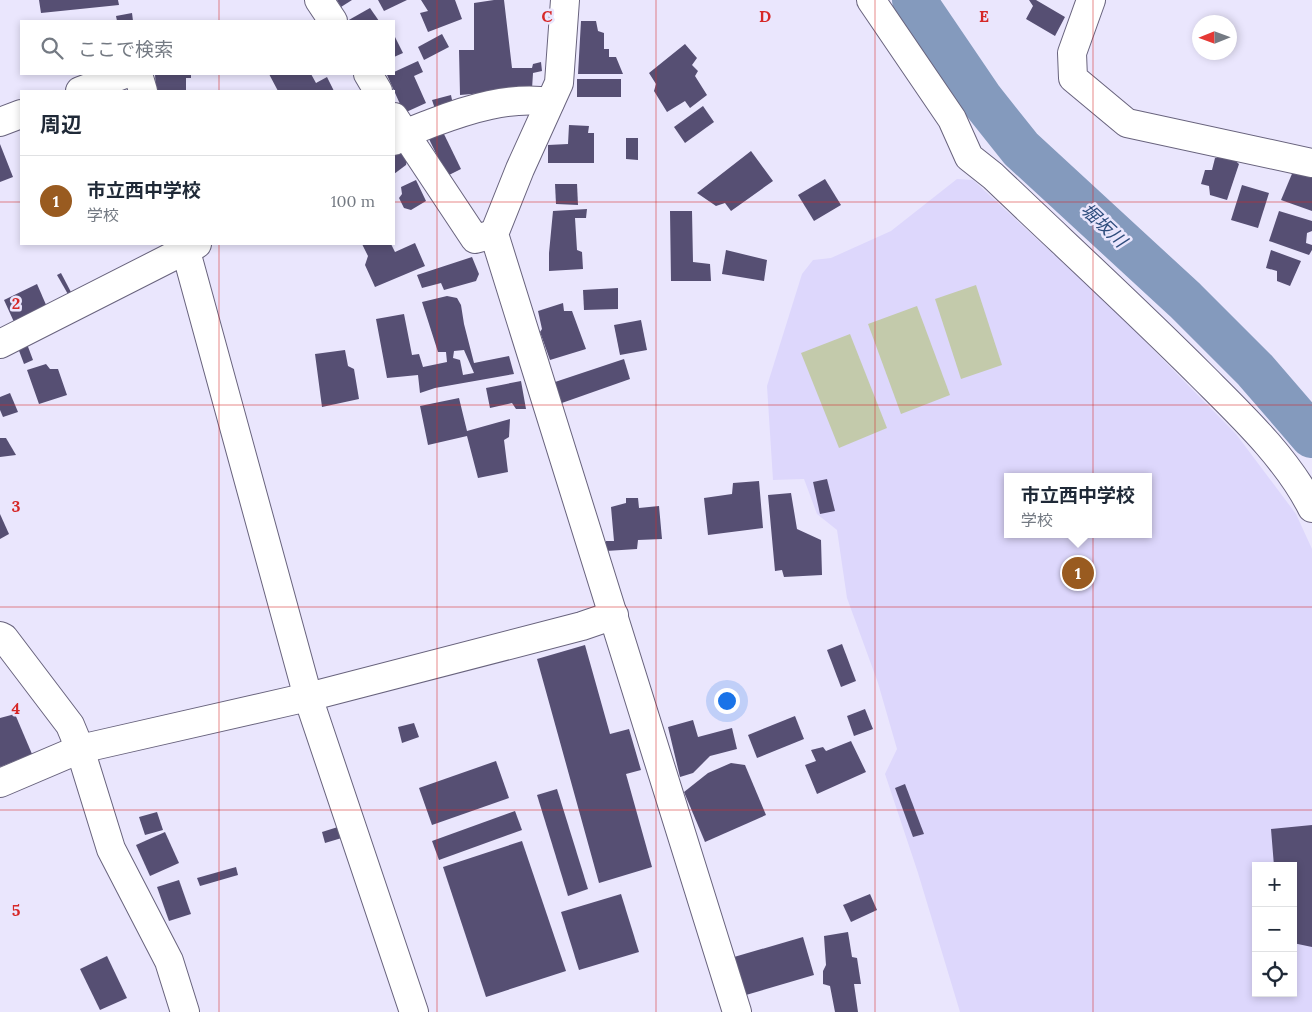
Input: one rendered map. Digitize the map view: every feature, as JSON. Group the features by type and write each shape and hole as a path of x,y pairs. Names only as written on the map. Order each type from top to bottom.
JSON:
{"street":[{"path":"320,0 332,20"},
{"path":"565,0 559,83 520,169 494,234 737,1012"},
{"path":"871,0 952,119 969,157 993,176 1175,348 1236,409 1278,458 1312,508"},
{"path":"1091,0 1072,53 1073,78 1126,123 1312,163"},
{"path":"83,90 121,75"},
{"path":"138,75 143,90"},
{"path":"369,75 377,90"},
{"path":"494,234 475,239 397,131 504,102 537,100 550,102"},
{"path":"0,122 20,114"},
{"path":"0,344 188,246 308,697 414,1012"},
{"path":"0,783 80,749 308,697 582,626 614,614"},
{"path":"0,636 4,638 70,725 80,749 111,849 169,961 185,1012"}],"shaded area":[{"path":"957,179 973,180 1115,311 1236,434 1296,514 1312,549 1312,1012 960,1012 918,873 885,774 897,749 878,683 847,598 837,530 817,514 804,479 773,480 767,386 802,274 813,260 831,258 891,231"}],"green space":[{"path":"976,285 1002,365 961,379 935,299"},
{"path":"917,306 950,395 901,414 868,324"},
{"path":"850,334 887,428 839,448 801,353"}],"building":[{"path":"39,0 118,0 119,5 41,13"},
{"path":"337,0 352,0 341,7"},
{"path":"378,0 407,0 384,11"},
{"path":"421,0 455,0 462,19 428,32 420,13 428,11"},
{"path":"504,0 512,68 532,68 533,64 541,62 542,71 533,73 532,89 460,95 459,50 474,50 474,3"},
{"path":"1029,0 1036,0 1065,17 1055,36 1026,19 1033,6"},
{"path":"370,8 378,20 349,20"},
{"path":"132,13 133,20 117,20 116,16"},
{"path":"581,21 596,21 598,31 604,33 604,49 609,49 609,57 616,57 623,74 578,74"},
{"path":"442,34 449,47 424,60 418,47"},
{"path":"395,37 403,53 395,57"},
{"path":"685,44 697,58 692,65 698,71 695,76 707,95 690,108 685,101 667,112 654,91 656,84 649,73"},
{"path":"418,61 423,72 414,76 426,103 404,113 387,75 395,75 395,72"},
{"path":"155,75 191,75 191,78 186,78 186,90 156,90"},
{"path":"270,75 312,75 316,83 327,77 334,90 277,90"},
{"path":"577,79 621,79 621,97 577,97"},
{"path":"451,95 453,105 435,109 432,100"},
{"path":"703,106 714,122 685,143 674,127"},
{"path":"569,125 589,126 588,133 594,133 594,163 548,163 548,145 568,144"},
{"path":"443,132 461,169 447,176 429,139"},
{"path":"626,138 638,138 638,160 626,159"},
{"path":"0,144 13,177 0,182"},
{"path":"395,149 408,156 406,165 395,173"},
{"path":"751,151 773,181 731,211 725,203 716,206 697,193"},
{"path":"1231,157 1239,164 1227,200 1210,195 1209,186 1201,184 1205,170 1212,170 1215,158"},
{"path":"1294,169 1312,176 1312,211 1281,200"},
{"path":"825,179 841,205 814,221 798,195"},
{"path":"416,180 426,201 411,210 404,208 399,198 402,194 401,187"},
{"path":"555,184 577,184 578,205 556,204"},
{"path":"1242,185 1269,193 1258,228 1231,220"},
{"path":"587,209 586,218 575,218 577,250 582,252 583,269 549,271 553,211"},
{"path":"670,211 692,211 693,262 710,264 711,281 671,281"},
{"path":"1279,211 1312,221 1312,231 1307,233 1306,243 1312,245 1309,255 1269,241"},
{"path":"415,243 425,266 375,287 365,265 368,256 362,245 392,245 395,252"},
{"path":"726,250 767,260 764,281 722,274"},
{"path":"1271,250 1301,261 1290,286 1277,281 1277,271 1266,268"},
{"path":"472,257 479,274 476,281 444,290 441,283 422,288 417,275"},
{"path":"61,273 72,294 69,296 57,275"},
{"path":"37,284 47,307 14,322 4,300"},
{"path":"618,288 618,309 584,310 583,290"},
{"path":"447,296 457,298 461,305 474,363 509,356 514,374 435,388 420,393 418,375 387,378 376,319 404,314 412,355 419,354 423,367 447,362 446,352 438,352 422,302","holes":["464,350 474,373 463,375 460,360 453,358 454,351"]},
{"path":"563,303 564,311 572,311 586,349 550,360 540,332 542,329 538,311"},
{"path":"641,320 647,350 620,355 614,325"},
{"path":"27,344 33,360 24,364 18,348"},
{"path":"345,350 348,366 354,369 359,399 322,407 315,354"},
{"path":"624,359 630,379 559,404 552,383"},
{"path":"46,364 50,369 58,369 67,395 39,404 27,370"},
{"path":"521,381 526,409 516,409 512,403 490,408 486,388"},
{"path":"10,393 18,412 3,417 0,410 0,397"},
{"path":"459,398 467,431 510,419 509,437 504,440 508,472 478,478 467,436 428,445 420,406"},
{"path":"0,438 6,438 16,455 0,457"},
{"path":"827,479 835,511 820,514 813,482"},
{"path":"759,481 763,528 708,535 704,498 732,494 733,483"},
{"path":"791,493 797,529 821,540 822,575 784,577 782,570 775,571 768,495"},
{"path":"626,498 638,498 639,508 659,506 662,539 638,540 637,549 606,551 606,541 614,541 611,507 626,503"},
{"path":"0,514 9,534 0,539"},
{"path":"842,644 856,681 841,687 827,650"},
{"path":"585,645 610,734 629,729 641,770 626,774 652,867 599,883 537,659"},
{"path":"865,709 873,729 854,736 847,716"},
{"path":"15,714 32,754 0,767 0,718"},
{"path":"795,716 804,739 757,758 748,735"},
{"path":"693,720 698,737 732,728 737,749 710,756 693,773 680,777 668,727"},
{"path":"414,723 419,737 402,743 398,727"},
{"path":"851,741 866,772 817,794 805,765 816,761 811,750 823,747 826,751"},
{"path":"496,761 509,798 432,825 419,788"},
{"path":"731,763 745,765 766,815 705,842 684,792 708,773"},
{"path":"905,784 924,834 913,837 895,788"},
{"path":"557,789 588,889 568,896 537,795"},
{"path":"515,811 522,830 439,860 432,841"},
{"path":"157,812 163,830 145,835 139,817"},
{"path":"1312,825 1312,947 1297,944 1297,862 1274,862 1271,829"},
{"path":"341,826 345,837 325,843 322,832"},
{"path":"165,832 179,863 150,876 136,845"},
{"path":"522,841 566,971 486,997 443,867"},
{"path":"236,867 238,875 200,886 197,878"},
{"path":"179,880 191,914 169,921 157,887"},
{"path":"621,894 639,952 579,970 561,912"},
{"path":"870,894 877,910 851,922 843,905"},
{"path":"848,932 852,957 857,958 861,984 854,984 858,1012 835,1012 830,986 823,984 823,971 826,965 824,936"},
{"path":"803,937 814,975 746,995 734,957"},
{"path":"107,956 127,998 100,1010 80,969"}],"waterway":[{"name":"堀坂川","path":"914,0 982,100 1021,149 1185,300 1255,370 1312,436"}],"place":[{"name":"市立西中学校","path":"1078,573"}]}
